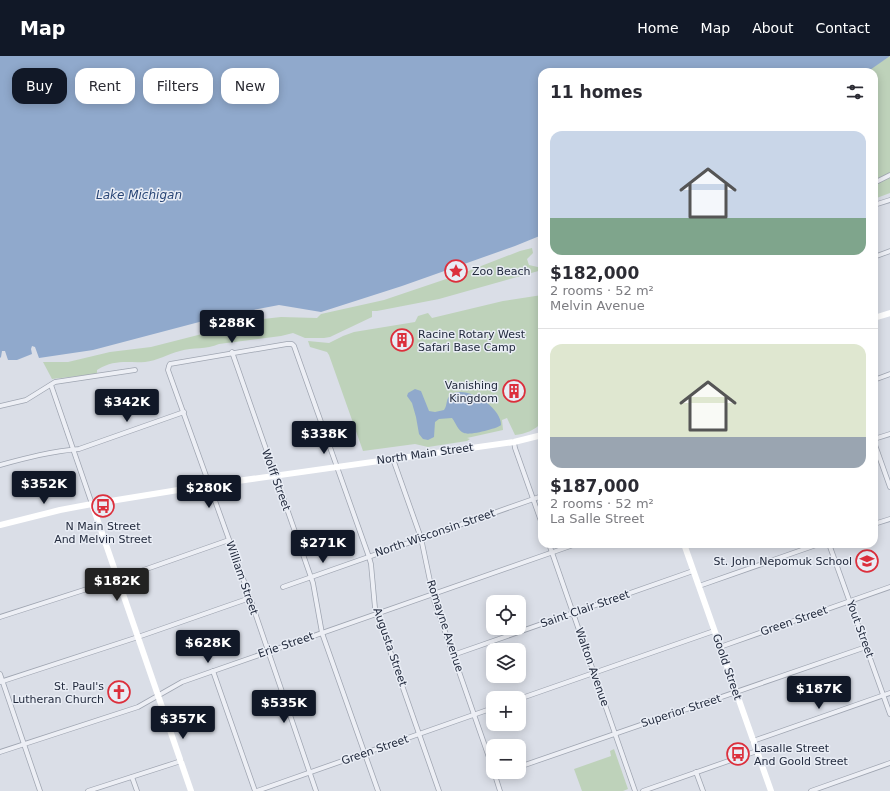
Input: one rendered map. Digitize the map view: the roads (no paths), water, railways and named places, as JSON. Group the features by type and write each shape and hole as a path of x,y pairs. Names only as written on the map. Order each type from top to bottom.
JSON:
{"street":[{"path":"878,181 890,175"},
{"path":"878,204 890,200"},
{"path":"878,256 890,251"},
{"path":"878,317 890,313"},
{"name":"Augusta Street","path":"232,352 287,344 292,344 295,348 369,557 375,608 439,791"},
{"name":"William Street","path":"232,352 171,363 168,370 250,598 316,791"},
{"name":"Wolff Street","path":"232,352 311,577 322,633 378,791"},
{"path":"0,406 26,400 55,382 135,370"},
{"path":"878,378 890,374"},
{"path":"51,384 191,791"},
{"path":"0,465 32,456 79,449 184,412"},
{"path":"878,438 890,434"},
{"name":"North Main Street","path":"0,525 60,510 92,504 337,466 514,442 538,437"},
{"path":"514,442 538,513"},
{"path":"878,452 890,487"},
{"name":"Romayne Avenue","path":"393,459 421,538 432,594 486,749"},
{"name":"North Wisconsin Street","path":"283,587 538,497"},
{"path":"878,523 890,519"},
{"path":"0,617 118,579 229,540"},
{"name":"Walton Avenue","path":"550,548 635,791"},
{"name":"Erie Street","path":"0,752 138,707 182,682 564,548"},
{"name":"Goold Street","path":"685,548 771,791"},
{"path":"699,586 808,548"},
{"name":"Yout Street","path":"830,548 890,714"},
{"name":"Saint Clair Street","path":"453,654 693,570"},
{"name":"Green Street","path":"720,647 890,587"},
{"path":"1,682 138,638 250,598"},
{"path":"526,697 714,631"},
{"name":"Superior Street","path":"526,765 866,648"},
{"path":"213,671 256,791"},
{"path":"0,674 1,682 40,791"},
{"path":"753,741 890,693"},
{"name":"Green Street","path":"256,791 486,711"},
{"path":"643,791 757,751"},
{"path":"88,791 181,761"},
{"path":"811,791 890,763"},
{"path":"696,772 703,791"},
{"path":"132,777 137,791"},
{"name":"Romayne Avenue","path":"496,779 500,791"}],"water":[{"name":"Lake Michigan","path":"0,56 890,56 873,68 538,68 538,237 402,286 321,312 279,305 222,316 93,350 39,358 35,347 32,346 32,354 17,360 8,360 5,351 2,351 0,358"},
{"path":"415,389 421,391 429,411 435,412 444,410 448,397 452,394 458,392 474,395 490,405 500,418 501,425 484,431 467,434 460,431 452,418 439,419 435,422 434,437 428,440 423,439 419,434 412,403 407,396 408,393"}],"waterway":[{"path":"222,316 226,331"}],"place":[{"name":"Zoo Beach","path":"456,271"},
{"name":"Racine Rotary West Safari Base Camp","path":"402,340"},
{"name":"Vanishing Kingdom","path":"514,391"},
{"name":"N Main Street And Melvin Street","path":"103,506"},
{"name":"St. John Nepomuk School","path":"867,561"},
{"name":"St. Paul's Lutheran Church","path":"119,692"},
{"name":"Lasalle Street And Goold Street","path":"738,754"}]}
